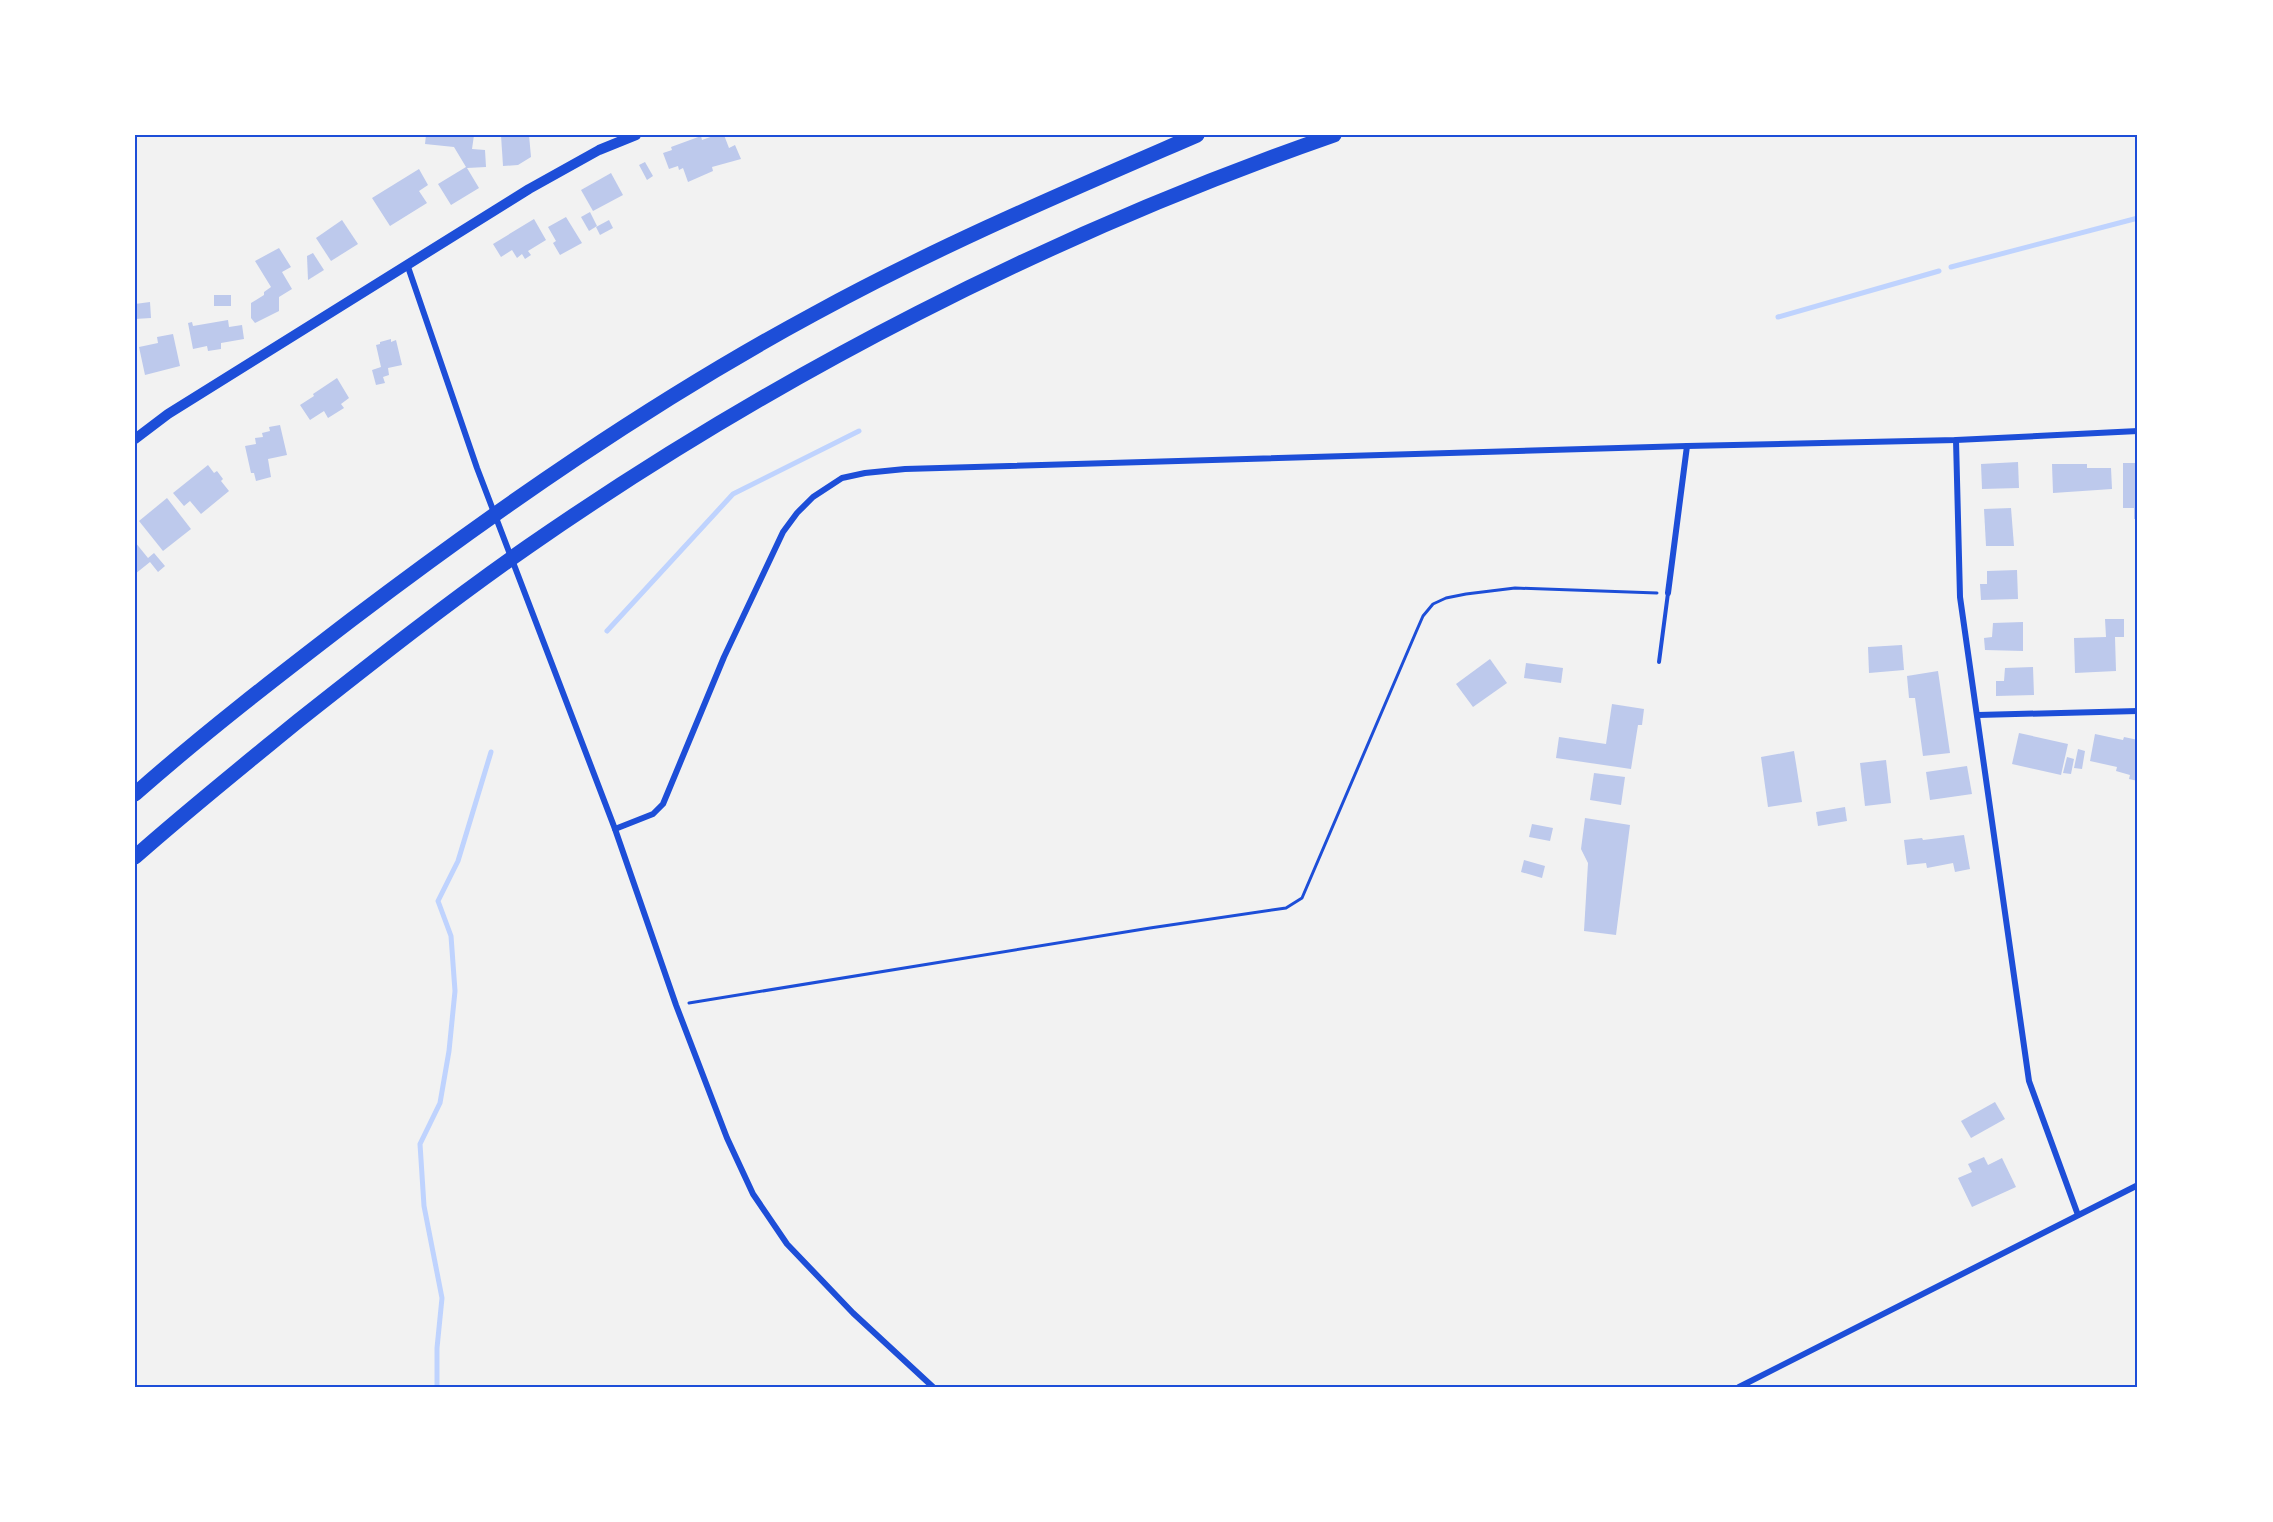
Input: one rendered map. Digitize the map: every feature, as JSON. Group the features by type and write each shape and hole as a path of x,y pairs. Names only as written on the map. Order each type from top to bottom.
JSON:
{"highway":[{"path":"135,794 170,763 407,578 590,448 705,376 814,314 915,261 1065,192 1197,135"},
{"path":"135,857 200,800 436,613 531,544 730,417 825,362 928,308 1106,224 1208,182 1334,135"}],"street":[{"path":"135,439 168,414 529,189 599,150 636,135"},
{"path":"407,264 477,468 615,829 676,1005 727,1138 753,1194 787,1244 853,1313 933,1387"},
{"path":"615,829 653,814 663,804 724,657 783,532 813,497 842,477 916,469 1956,440 2138,431"},
{"path":"1956,440 1960,597 2029,1082 2078,1215"},
{"path":"1668,593 1687,446"},
{"path":"1978,715 2138,711"},
{"path":"1738,1387 1752,1384 2138,1185"}],"lane":[{"path":"1659,662 1668,593"}],"path":[{"path":"676,1005 1286,908 1302,898 1423,616 1433,604 1446,598 1515,588 1668,593"}],"building":[{"path":"426,135 474,135 472,149 485,150 486,167 467,168 479,188 451,205 438,184 466,167 454,147 425,144"},
{"path":"501,135 529,135 531,157 518,165 503,166"},
{"path":"724,135 729,148 735,145 741,159 712,167 713,171 688,182 683,168 679,170 678,166 669,169 663,153 672,150 671,147 701,136 702,140"},
{"path":"645,162 653,176 647,180 639,165"},
{"path":"419,169 428,185 419,191 427,203 390,226 372,198"},
{"path":"611,173 623,195 593,211 581,190"},
{"path":"590,212 597,226 589,231 581,217"},
{"path":"566,217 582,243 560,255 553,243 556,241 548,227"},
{"path":"534,219 546,240 528,251 531,255 525,259 522,254 517,258 512,250 501,257 493,244"},
{"path":"342,220 358,244 331,261 316,238"},
{"path":"609,220 613,228 600,235 596,227"},
{"path":"279,248 291,267 282,272 292,289 279,297 279,311 255,323 251,318 251,303 264,295 264,292 271,287 255,261"},
{"path":"313,253 324,270 308,280 307,256"},
{"path":"214,295 231,295 231,306 214,306"},
{"path":"150,302 151,318 135,319 135,304"},
{"path":"228,320 229,327 242,325 244,339 221,343 221,349 208,351 207,346 193,349 188,323 192,322 193,326"},
{"path":"173,334 180,366 145,375 139,347 158,343 157,337"},
{"path":"391,339 391,342 396,340 402,365 388,368 389,375 383,377 385,383 376,385 372,370 381,367 376,345"},
{"path":"337,378 349,398 341,404 344,408 328,418 324,411 310,420 300,405"},
{"path":"280,425 287,455 268,459 271,477 256,481 254,473 251,473 245,446 256,444 255,438 263,437 262,433 270,431 269,427"},
{"path":"2018,462 2019,488 1982,489 1981,464"},
{"path":"2123,463 2138,463 2138,519 2134,519 2134,508 2123,508"},
{"path":"2052,464 2087,464 2087,468 2111,468 2112,489 2053,493"},
{"path":"208,465 214,473 217,471 229,491 201,514 190,501 184,506 173,493"},
{"path":"167,498 191,529 163,551 139,521"},
{"path":"2011,508 2014,546 1986,546 1984,509"},
{"path":"135,542 148,558 154,553 165,566 158,572 150,562 135,574"},
{"path":"2017,570 2018,599 1981,600 1980,584 1987,584 1987,571"},
{"path":"2105,619 2124,619 2124,637 2115,637 2116,671 2075,673 2074,638 2106,637"},
{"path":"2023,622 2023,651 1985,650 1984,638 1992,637 1993,623"},
{"path":"1902,645 1904,670 1869,673 1868,647"},
{"path":"1490,659 1507,683 1473,707 1456,684"},
{"path":"1526,663 1563,668 1561,683 1524,678"},
{"path":"2033,667 2034,695 1996,696 1996,681 2004,681 2005,668"},
{"path":"1938,671 1950,753 1923,756 1915,698 1909,698 1907,676"},
{"path":"1612,704 1644,709 1642,725 1638,725 1631,769 1556,758 1559,737 1606,744"},
{"path":"2019,733 2068,744 2061,775 2012,764"},
{"path":"2095,734 2123,740 2124,737 2138,740 2138,781 2129,779 2130,775 2116,771 2117,767 2090,761"},
{"path":"2078,749 2085,751 2082,769 2074,768"},
{"path":"1794,751 1802,802 1768,807 1761,757"},
{"path":"2067,757 2074,759 2071,774 2063,773"},
{"path":"1886,760 1891,803 1865,806 1860,763"},
{"path":"1967,766 1972,794 1930,800 1926,772"},
{"path":"1594,773 1625,777 1621,805 1590,800"},
{"path":"1845,807 1847,821 1818,826 1816,812"},
{"path":"1585,818 1630,825 1616,935 1584,931 1588,863 1581,849"},
{"path":"1532,824 1553,828 1550,841 1529,837"},
{"path":"1964,835 1970,869 1955,872 1953,863 1927,868 1926,863 1907,865 1904,840"},
{"path":"1524,860 1545,866 1542,878 1521,872"},
{"path":"1995,1102 2005,1119 1971,1138 1961,1121"},
{"path":"1984,1157 1988,1165 2002,1158 2016,1187 1972,1207 1958,1178 1972,1172 1968,1164"}],"waterway":[{"path":"1951,267 2138,218"},
{"path":"1778,317 1939,271"},
{"path":"607,631 733,494 859,431"},
{"path":"437,1387 437,1348 442,1298 424,1206 420,1144 440,1103 449,1051 455,991 451,936 438,901 458,861 491,752"}]}
